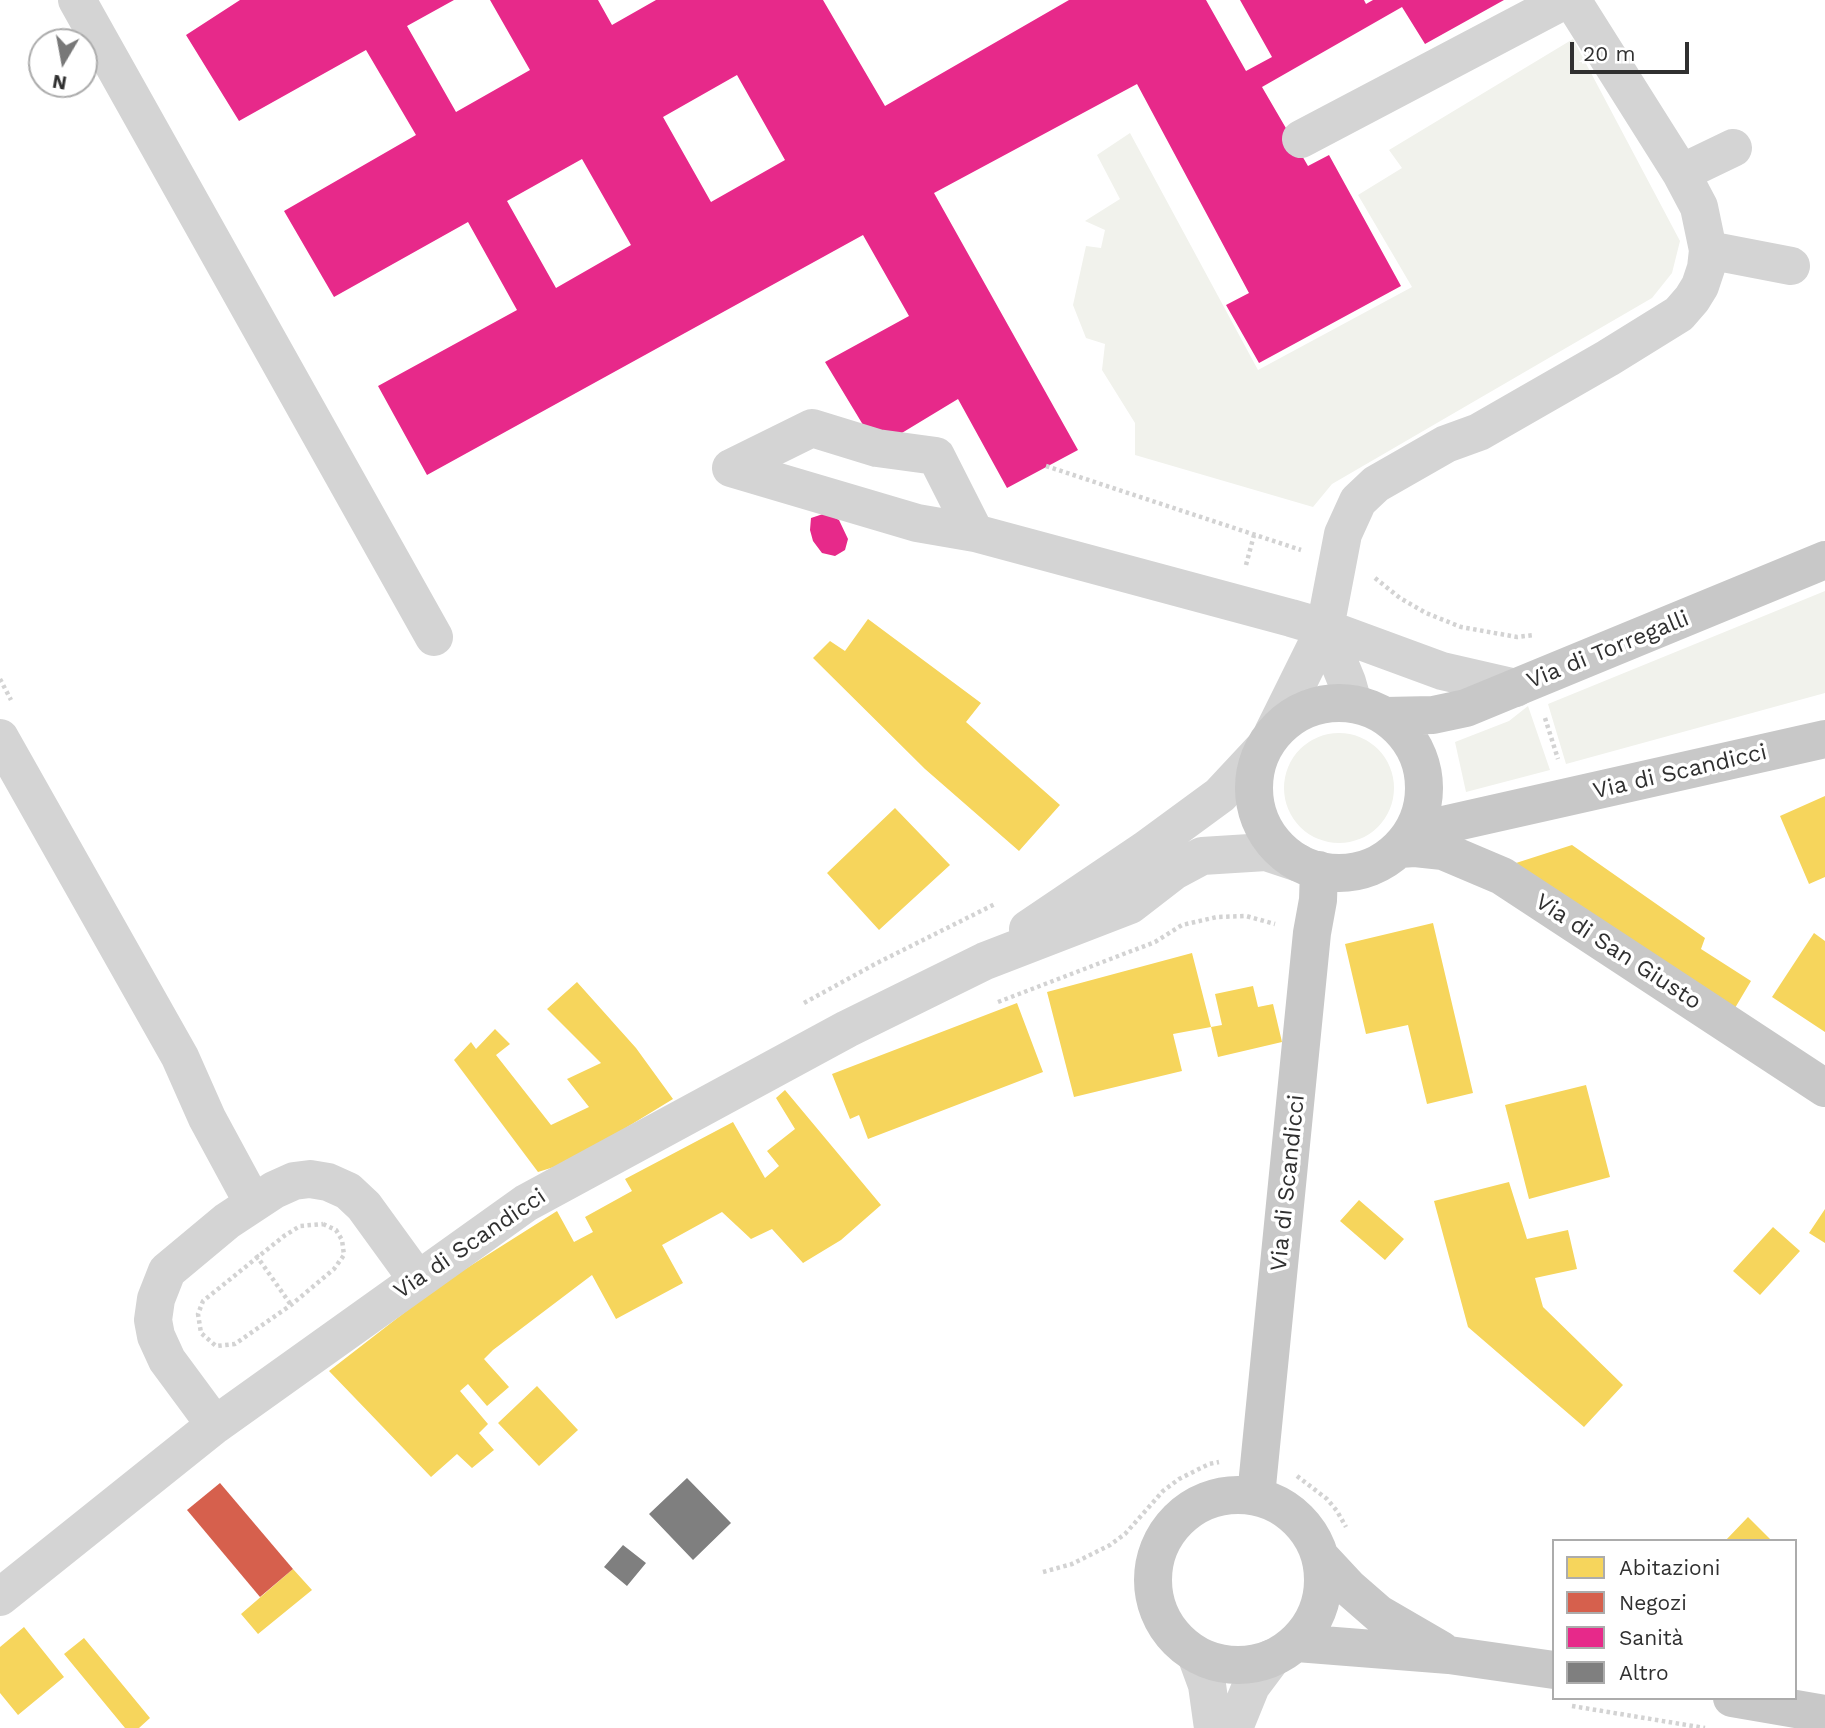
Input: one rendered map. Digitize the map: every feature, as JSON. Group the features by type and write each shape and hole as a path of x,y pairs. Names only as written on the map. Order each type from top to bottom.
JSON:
{"main road":[{"name":"Via di Torregalli","path":"1369,710 1433,715 1466,708 1825,560"},
{"name":"Via di Scandicci","path":"1267,742 1286,720 1301,711 1335,702 1369,710"},
{"path":"1369,710 1402,729 1415,747 1423,768 1425,790 1421,811 1406,841"},
{"name":"Via di Scandicci","path":"1256,1496 1312,933 1318,900 1309,867 1337,873 1356,871 1379,863 1406,841 1825,738"},
{"path":"1267,742 1253,784 1259,820 1267,838 1277,850 1309,867"},
{"name":"Via di San Giusto","path":"1406,841 1415,848 1443,851 1502,876 1825,1088"},
{"path":"1256,1496 1280,1506 1301,1521 1313,1538 1321,1558 1323,1593 1311,1626 1284,1651 1256,1665 1224,1665 1196,1655 1174,1637 1159,1614 1153,1587 1156,1556 1167,1531 1186,1511 1211,1498 1256,1496"},
{"path":"1321,1558 1348,1587 1379,1614 1449,1655"},
{"path":"1284,1651 1449,1655 1552,1670"},
{"path":"1744,1700 1825,1714"}],"street":[{"path":"77,0 435,637"},
{"path":"1301,139 1566,0"},
{"path":"1267,742 1325,628 1343,534 1349,517 1382,510 1457,464 1479,432 1679,314 1700,286 1708,250 1699,207 1681,173 1572,0"},
{"path":"1681,173 1732,148"},
{"path":"1708,250 1791,266"},
{"path":"975,533 936,456 877,448 812,428 731,468 917,523 975,533 1236,603 1325,628 1442,671 1516,688"},
{"path":"1325,628 1348,682 1369,710"},
{"path":"0,738 180,1057 207,1118 253,1203"},
{"name":"Via di Scandicci","path":"985,961 1048,914 1145,850 1220,794 1267,742"},
{"name":"Via di Scandicci","path":"0,1597 215,1425 526,1203 846,1029 985,961 1130,905 1174,872 1202,856 1266,852 1309,867"},
{"path":"215,1425 167,1360 155,1328 156,1299 167,1271 227,1221 274,1190 294,1181 310,1179 337,1185 364,1206 418,1279"},
{"path":"1234,1728 1251,1686 1284,1651"},
{"path":"1196,1655 1207,1685 1213,1728"}],"path":[{"path":"1046,466 1304,551"},
{"path":"1236,603 1254,535"},
{"path":"1373,576 1400,598 1426,613 1461,627 1517,636 1544,633"},
{"path":"1544,714 1561,770"},
{"path":"796,1008 877,963 999,902"},
{"path":"996,1003 1155,942 1182,925 1217,916 1246,916 1272,923"},
{"path":"323,1224 336,1230 342,1240 344,1255 334,1269 291,1305 234,1344 216,1346 201,1333 198,1314 203,1301 257,1256 299,1226 323,1224"},
{"path":"249,1248 291,1305"}],"shaded area":[{"path":"1573,39 1680,241 1672,273 1652,298 1332,484 1313,507 1135,455 1135,423 1102,370 1105,344 1086,338 1073,305 1086,246 1101,248 1105,230 1085,221 1120,199 1097,155 1130,133 1258,370 1412,287 1358,195 1402,168 1389,150"},
{"path":"1825,591 1825,693 1566,764 1548,704"},
{"path":"1528,706 1550,770 1466,792 1455,742 1509,721"},
{"path":"1339,733 1360,737 1378,749 1390,767 1394,788 1390,809 1378,827 1360,839 1339,843 1318,839 1300,827 1288,809 1284,788 1288,767 1300,749 1318,737"}],"building: Abitazioni":[{"path":"868,619 981,703 966,722 1060,805 1019,851 925,769 813,658 830,641 845,651"},
{"path":"1825,796 1825,877 1809,884 1780,816"},
{"path":"895,808 950,865 879,930 827,873"},
{"path":"1572,845 1705,938 1701,949 1751,981 1732,1013 1516,863"},
{"path":"1433,923 1473,1093 1427,1104 1408,1025 1366,1034 1345,944"},
{"path":"1814,933 1825,941 1825,1032 1772,997"},
{"path":"1192,953 1211,1027 1173,1034 1182,1071 1074,1097 1047,992"},
{"path":"577,982 636,1048 673,1099 570,1162 538,1172 454,1060 471,1042 476,1049 495,1029 510,1044 496,1055 551,1125 589,1107 567,1079 601,1063 547,1009"},
{"path":"1253,986 1258,1007 1273,1004 1282,1042 1218,1057 1211,1027 1222,1025 1215,994"},
{"path":"1017,1003 1043,1072 868,1139 859,1115 850,1119 832,1074"},
{"path":"1586,1085 1610,1177 1529,1199 1505,1105"},
{"path":"785,1090 881,1205 841,1240 803,1263 772,1229 751,1239 722,1212 662,1245 683,1283 616,1319 592,1275 484,1359 509,1387 487,1406 468,1384 460,1391 488,1424 479,1433 494,1450 472,1468 457,1454 431,1477 329,1371 440,1285 557,1211 574,1242 593,1232 585,1217 632,1191 625,1179 733,1122 765,1178 779,1166 767,1151 795,1129 776,1098"},
{"path":"1509,1182 1527,1239 1568,1230 1577,1269 1535,1278 1543,1307 1623,1385 1584,1427 1468,1327 1434,1201"},
{"path":"1359,1200 1404,1239 1385,1260 1340,1221"},
{"path":"1825,1209 1825,1243 1809,1233"},
{"path":"1773,1227 1800,1251 1760,1295 1733,1271"},
{"path":"537,1386 578,1430 539,1466 498,1423"},
{"path":"1748,1517 1770,1539 1727,1539"},
{"path":"293,1569 312,1590 258,1634 241,1614"},
{"path":"24,1627 64,1677 18,1715 0,1693 0,1647"},
{"path":"84,1638 150,1718 139,1728 125,1728 64,1654"}],"building: Negozi":[{"path":"220,1483 293,1569 260,1597 187,1510"}],"building: Sanità":[{"path":"240,0 454,0 407,26 456,112 530,70 490,0 598,0 612,25 656,0 823,0 885,106 1069,0 1206,0 1246,71 1272,57 1240,0 1364,0 1366,4 1373,0 1504,0 1425,44 1402,7 1262,87 1308,166 1329,155 1401,286 1259,363 1226,305 1249,293 1137,84 934,193 1078,450 1007,488 958,399 877,448 825,362 909,316 863,235 427,475 378,386 517,310 468,222 334,297 284,211 416,135 366,50 239,121 186,35","holes":["737,75 785,160 711,202 663,117","582,159 631,245 556,288 507,201"]},
{"path":"826,513 839,520 848,539 845,550 835,556 822,553 813,541 810,530 811,518"}],"building: Altro":[{"path":"687,1478 731,1523 693,1560 649,1514"},
{"path":"623,1545 646,1563 627,1586 604,1567"}]}
